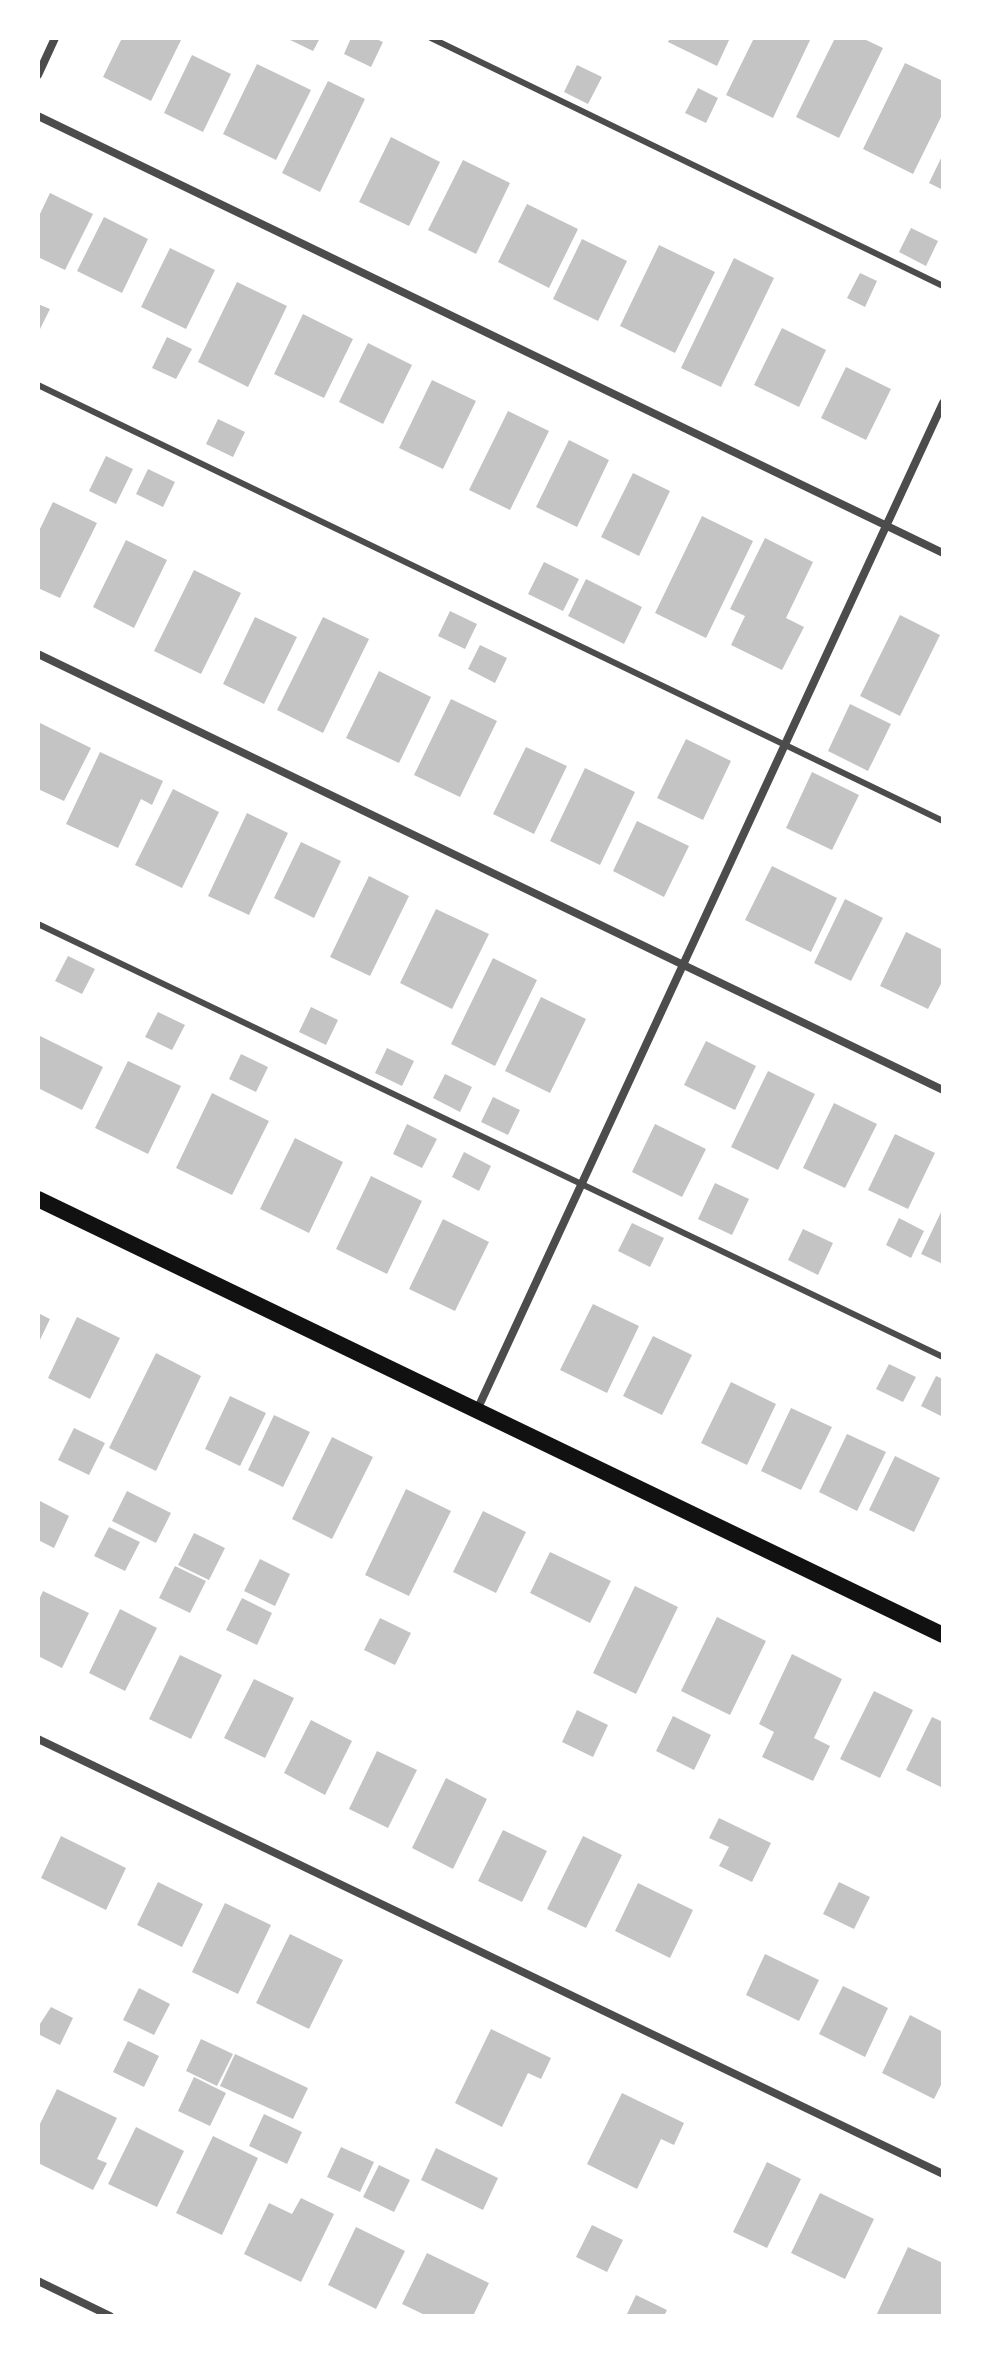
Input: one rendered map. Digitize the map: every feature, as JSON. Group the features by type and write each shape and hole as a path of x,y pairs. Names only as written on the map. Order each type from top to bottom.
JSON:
{"main road":[{"path":"38,1199 943,1635"}],"street":[{"path":"38,75 55,38"},
{"path":"38,116 943,553"},
{"path":"476,1410 943,403"},
{"path":"38,654 943,1090"},
{"path":"38,1739 943,2174"},
{"path":"38,2281 110,2316"}],"lane":[{"path":"431,38 943,286"},
{"path":"38,385 943,821"},
{"path":"38,924 943,1357"}],"building":[{"path":"122,38 182,38 151,101 103,77"},
{"path":"286,38 320,38 313,51"},
{"path":"351,38 374,38 383,42 371,67 344,54"},
{"path":"670,38 730,38 717,66 668,42"},
{"path":"754,38 811,38 773,118 726,95"},
{"path":"835,38 862,38 883,48 839,138 796,117"},
{"path":"192,55 231,74 203,132 164,113"},
{"path":"905,63 943,81 943,113 913,174 863,149"},
{"path":"257,64 311,90 276,160 223,134"},
{"path":"577,65 602,77 588,104 564,92"},
{"path":"328,81 365,99 320,192 282,173"},
{"path":"698,88 718,98 706,123 685,113"},
{"path":"391,137 440,162 409,226 359,202"},
{"path":"943,154 943,190 929,183"},
{"path":"463,160 510,183 476,254 428,230"},
{"path":"50,193 93,214 65,270 38,257 38,218"},
{"path":"527,204 578,229 549,288 498,262"},
{"path":"104,217 148,239 122,293 77,271"},
{"path":"911,228 938,241 926,266 899,252"},
{"path":"582,239 627,261 598,321 553,299"},
{"path":"659,245 715,272 675,353 620,326"},
{"path":"170,248 215,270 186,329 141,307"},
{"path":"734,258 774,278 721,387 681,368"},
{"path":"860,273 877,281 865,307 847,298"},
{"path":"237,282 287,306 248,387 198,362"},
{"path":"38,304 50,309 38,333"},
{"path":"303,314 353,339 324,398 274,374"},
{"path":"782,328 826,350 799,407 754,385"},
{"path":"167,337 192,349 176,379 152,368"},
{"path":"368,343 412,365 383,424 339,402"},
{"path":"846,367 891,389 866,440 821,418"},
{"path":"432,380 476,401 443,469 399,448"},
{"path":"508,411 549,431 510,510 469,490"},
{"path":"218,419 245,432 233,457 206,444"},
{"path":"569,440 609,460 577,527 536,507"},
{"path":"106,456 133,469 116,504 89,491"},
{"path":"148,469 175,482 163,507 136,494"},
{"path":"633,473 670,491 639,556 601,537"},
{"path":"53,502 97,523 60,598 38,588 38,533"},
{"path":"702,516 753,541 706,638 655,613"},
{"path":"765,538 813,562 786,618 804,627 782,670 731,645 745,616 730,609"},
{"path":"126,540 167,560 134,628 93,607"},
{"path":"544,562 579,579 563,611 528,594"},
{"path":"194,570 241,593 201,674 154,651"},
{"path":"586,579 642,607 624,644 568,616"},
{"path":"450,611 477,624 465,649 438,636"},
{"path":"900,615 940,635 900,716 860,696"},
{"path":"255,617 297,637 264,704 223,684"},
{"path":"323,617 369,639 323,733 277,710"},
{"path":"480,645 507,658 495,683 468,669"},
{"path":"379,671 431,697 399,763 346,738"},
{"path":"451,699 497,721 460,797 414,775"},
{"path":"850,704 891,724 868,771 828,751"},
{"path":"38,722 91,748 64,801 38,789"},
{"path":"686,739 731,761 703,820 657,798"},
{"path":"526,747 567,766 534,834 493,814"},
{"path":"100,752 163,781 152,805 141,799 118,848 66,824"},
{"path":"585,768 635,792 600,865 550,841"},
{"path":"812,772 859,795 832,850 786,828"},
{"path":"173,789 219,812 182,888 135,865"},
{"path":"247,813 288,833 249,915 208,896"},
{"path":"637,821 689,846 664,897 613,871"},
{"path":"301,842 341,861 314,918 274,898"},
{"path":"772,866 837,898 811,952 745,920"},
{"path":"369,876 409,896 370,976 330,957"},
{"path":"845,899 883,918 851,981 814,963"},
{"path":"436,909 489,934 452,1009 400,983"},
{"path":"906,932 943,950 943,980 928,1009 880,986"},
{"path":"68,956 95,969 82,994 55,981"},
{"path":"493,958 537,980 495,1066 451,1044"},
{"path":"541,997 586,1019 550,1093 505,1071"},
{"path":"311,1007 338,1020 326,1045 299,1032"},
{"path":"158,1012 185,1025 172,1050 145,1037"},
{"path":"38,1035 103,1067 82,1110 38,1088"},
{"path":"706,1041 756,1066 735,1110 684,1085"},
{"path":"387,1048 414,1061 402,1086 375,1073"},
{"path":"241,1054 268,1067 256,1092 229,1079"},
{"path":"128,1061 181,1086 148,1154 95,1128"},
{"path":"768,1071 815,1094 778,1170 731,1147"},
{"path":"445,1074 472,1087 460,1112 433,1098"},
{"path":"212,1093 269,1121 232,1195 176,1168"},
{"path":"493,1097 520,1110 508,1135 481,1122"},
{"path":"834,1103 877,1124 845,1188 803,1168"},
{"path":"407,1124 437,1139 422,1168 393,1154"},
{"path":"655,1124 706,1149 682,1197 632,1172"},
{"path":"895,1134 935,1153 908,1209 868,1190"},
{"path":"295,1138 343,1162 309,1233 260,1209"},
{"path":"464,1152 491,1166 479,1191 452,1177"},
{"path":"371,1176 422,1201 387,1274 336,1249"},
{"path":"715,1183 749,1199 732,1235 698,1219"},
{"path":"943,1208 943,1264 921,1254"},
{"path":"899,1218 924,1231 911,1258 886,1245"},
{"path":"443,1219 489,1242 455,1311 409,1289"},
{"path":"632,1223 664,1238 650,1267 618,1251"},
{"path":"803,1229 833,1243 818,1275 788,1260"},
{"path":"593,1304 639,1326 607,1393 560,1370"},
{"path":"38,1313 50,1319 38,1344"},
{"path":"77,1317 120,1338 90,1399 48,1378"},
{"path":"653,1336 692,1355 662,1415 623,1396"},
{"path":"156,1353 201,1376 156,1471 109,1448"},
{"path":"889,1364 916,1377 903,1402 876,1389"},
{"path":"936,1376 943,1379 943,1417 921,1406"},
{"path":"731,1382 776,1404 747,1465 701,1443"},
{"path":"230,1396 266,1413 240,1466 205,1449"},
{"path":"791,1408 832,1427 801,1490 761,1471"},
{"path":"274,1415 310,1432 283,1487 248,1470"},
{"path":"74,1428 105,1443 89,1475 58,1460"},
{"path":"847,1434 886,1452 857,1511 819,1492"},
{"path":"332,1437 373,1457 332,1539 292,1519"},
{"path":"895,1456 940,1478 914,1532 869,1510"},
{"path":"406,1489 451,1511 409,1596 365,1575"},
{"path":"127,1491 171,1513 156,1543 112,1521"},
{"path":"38,1500 69,1516 54,1548 38,1540"},
{"path":"483,1511 526,1532 496,1593 453,1572"},
{"path":"109,1527 140,1542 125,1571 94,1556"},
{"path":"194,1533 225,1548 209,1580 178,1565"},
{"path":"550,1552 611,1581 590,1623 530,1593"},
{"path":"260,1559 290,1574 275,1606 244,1591"},
{"path":"175,1566 206,1581 190,1613 159,1598"},
{"path":"635,1586 678,1607 636,1694 593,1673"},
{"path":"43,1591 89,1613 62,1668 38,1656 38,1602"},
{"path":"242,1598 272,1613 257,1645 226,1630"},
{"path":"120,1609 157,1628 125,1691 89,1673"},
{"path":"717,1617 766,1641 730,1715 681,1691"},
{"path":"380,1618 411,1633 395,1665 364,1650"},
{"path":"792,1654 842,1679 814,1738 830,1746 813,1781 762,1757 774,1732 759,1724"},
{"path":"180,1655 222,1675 191,1739 149,1719"},
{"path":"254,1679 294,1698 265,1758 224,1738"},
{"path":"874,1691 913,1710 880,1778 840,1759"},
{"path":"577,1710 608,1725 593,1757 562,1742"},
{"path":"673,1716 711,1735 694,1770 656,1751"},
{"path":"932,1717 943,1722 943,1788 906,1770"},
{"path":"311,1720 352,1741 325,1795 284,1773"},
{"path":"377,1751 417,1770 388,1828 349,1809"},
{"path":"446,1778 487,1799 453,1869 412,1848"},
{"path":"719,1818 771,1843 752,1882 719,1866 729,1847 709,1838"},
{"path":"503,1830 547,1851 522,1902 478,1881"},
{"path":"61,1836 126,1868 106,1910 41,1878"},
{"path":"583,1836 622,1855 586,1928 547,1909"},
{"path":"158,1882 203,1904 182,1947 137,1925"},
{"path":"839,1882 870,1897 854,1929 823,1914"},
{"path":"638,1883 693,1910 670,1958 615,1931"},
{"path":"225,1903 271,1925 238,1994 192,1972"},
{"path":"290,1934 343,1960 309,2029 256,2003"},
{"path":"765,1954 819,1980 799,2021 746,1995"},
{"path":"843,1986 888,2008 865,2057 819,2034"},
{"path":"139,1988 170,2004 154,2035 123,2020"},
{"path":"51,2007 73,2018 60,2045 38,2034 38,2027"},
{"path":"910,2015 943,2032 943,2081 934,2099 882,2073"},
{"path":"491,2029 551,2058 541,2079 528,2073 502,2127 455,2103"},
{"path":"201,2039 233,2054 217,2086 186,2071"},
{"path":"128,2041 159,2056 144,2087 113,2072"},
{"path":"235,2054 308,2088 293,2119 220,2086"},
{"path":"194,2077 226,2093 210,2126 178,2111"},
{"path":"57,2089 117,2118 97,2159 107,2163 93,2190 38,2163 38,2128"},
{"path":"622,2093 684,2123 674,2145 661,2139 637,2189 587,2164"},
{"path":"264,2114 302,2132 287,2164 249,2146"},
{"path":"136,2127 184,2151 157,2207 108,2184"},
{"path":"213,2136 258,2158 222,2235 176,2213"},
{"path":"341,2147 374,2162 360,2192 327,2177"},
{"path":"436,2148 498,2178 483,2210 421,2180"},
{"path":"767,2162 801,2179 767,2248 733,2232"},
{"path":"379,2165 410,2180 394,2212 363,2197"},
{"path":"820,2193 874,2219 845,2279 791,2253"},
{"path":"301,2198 334,2214 301,2282 244,2254 269,2203 292,2214"},
{"path":"592,2225 623,2240 607,2272 576,2257"},
{"path":"356,2227 405,2251 376,2309 328,2285"},
{"path":"908,2247 943,2263 943,2316 876,2316"},
{"path":"427,2253 489,2283 473,2316 427,2316 402,2304"},
{"path":"636,2295 667,2310 664,2316 626,2316"}]}
